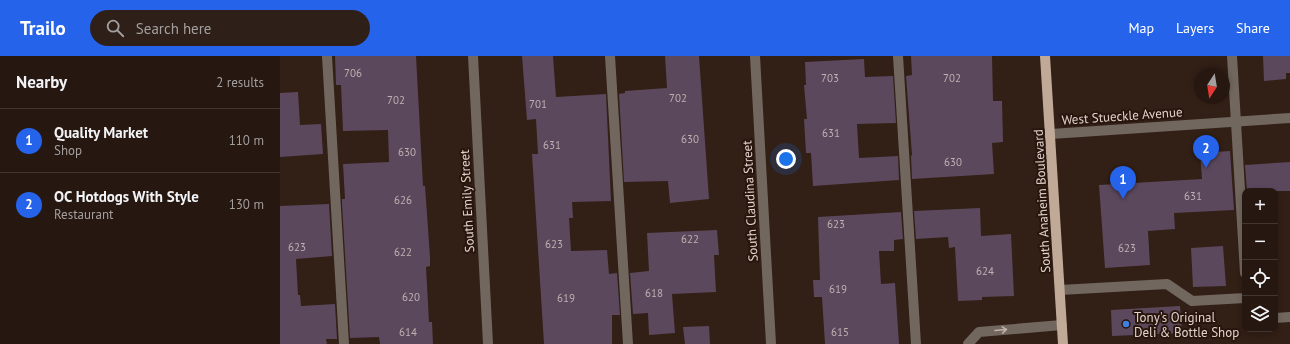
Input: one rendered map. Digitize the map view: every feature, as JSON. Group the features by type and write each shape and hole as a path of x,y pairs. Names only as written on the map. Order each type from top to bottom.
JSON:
{"main road":[{"name":"South Anaheim Boulevard","path":"1045,56 1063,344"}],"street":[{"path":"327,56 344,344"},
{"name":"South Emily Street","path":"473,56 488,344"},
{"path":"610,56 628,344"},
{"name":"South Claudina Street","path":"755,56 771,344"},
{"path":"898,56 916,344"},
{"path":"1232,56 1244,260"},
{"name":"West Stueckle Avenue","path":"1051,134 1290,118"},
{"path":"1060,290 1167,284 1192,301 1242,298"},
{"path":"1278,318 1290,317"},
{"path":"968,344 979,332 1062,325"}],"building":[{"path":"335,56 416,56 423,186 425,186 430,257 430,266 426,267 429,322 432,322 433,344 380,344 379,337 350,338 342,204 342,199 345,199 343,164 389,162 388,130 343,131 341,85 336,85"},
{"path":"522,56 553,56 556,97 606,94 611,201 572,202 573,218 569,218 571,251 607,250 609,274 617,273 620,315 612,315 612,344 544,344 532,154 538,154 536,119 527,120"},
{"path":"665,56 699,56 709,199 670,203 668,181 624,182 619,94 625,93 625,91 667,88"},
{"path":"911,56 992,56 993,101 1002,101 1003,142 992,143 994,174 912,179 912,155 906,76 912,75"},
{"path":"1263,56 1290,56 1290,73 1286,73 1286,79 1264,81"},
{"path":"864,59 865,77 893,76 896,123 857,124 859,158 898,156 899,180 813,186 811,153 806,153 804,119 807,119 804,85 806,85 805,62"},
{"path":"298,92 300,125 321,124 323,154 280,157 280,93"},
{"path":"1230,151 1234,210 1174,213 1175,229 1148,231 1150,265 1105,268 1099,185 1202,179 1200,153"},
{"path":"1290,162 1290,191 1278,191 1278,188 1247,188 1245,165"},
{"path":"329,204 332,256 296,259 298,295 300,295 301,306 335,304 337,339 326,339 327,344 280,344 280,206"},
{"path":"980,208 981,236 1011,234 1014,296 982,297 982,300 958,301 955,247 949,248 948,237 916,239 914,211"},
{"path":"901,212 903,239 894,240 894,251 879,251 881,284 895,283 899,344 825,344 822,297 814,297 813,280 820,280 818,217"},
{"path":"717,230 719,255 714,255 716,292 672,294 675,333 649,335 648,313 633,314 630,273 649,271 647,233"},
{"path":"1223,246 1226,286 1193,287 1191,248"},
{"path":"1180,306 1182,333 1112,336 1111,310"},
{"path":"709,326 710,344 685,344 683,327"}],"place":[{"name":"OC Hotdogs With Style","path":"1206,168"},
{"name":"Quality Market","path":"1123,199"},
{"name":"Tony's Original Deli & Bottle Shop","path":"1126,324"}]}
